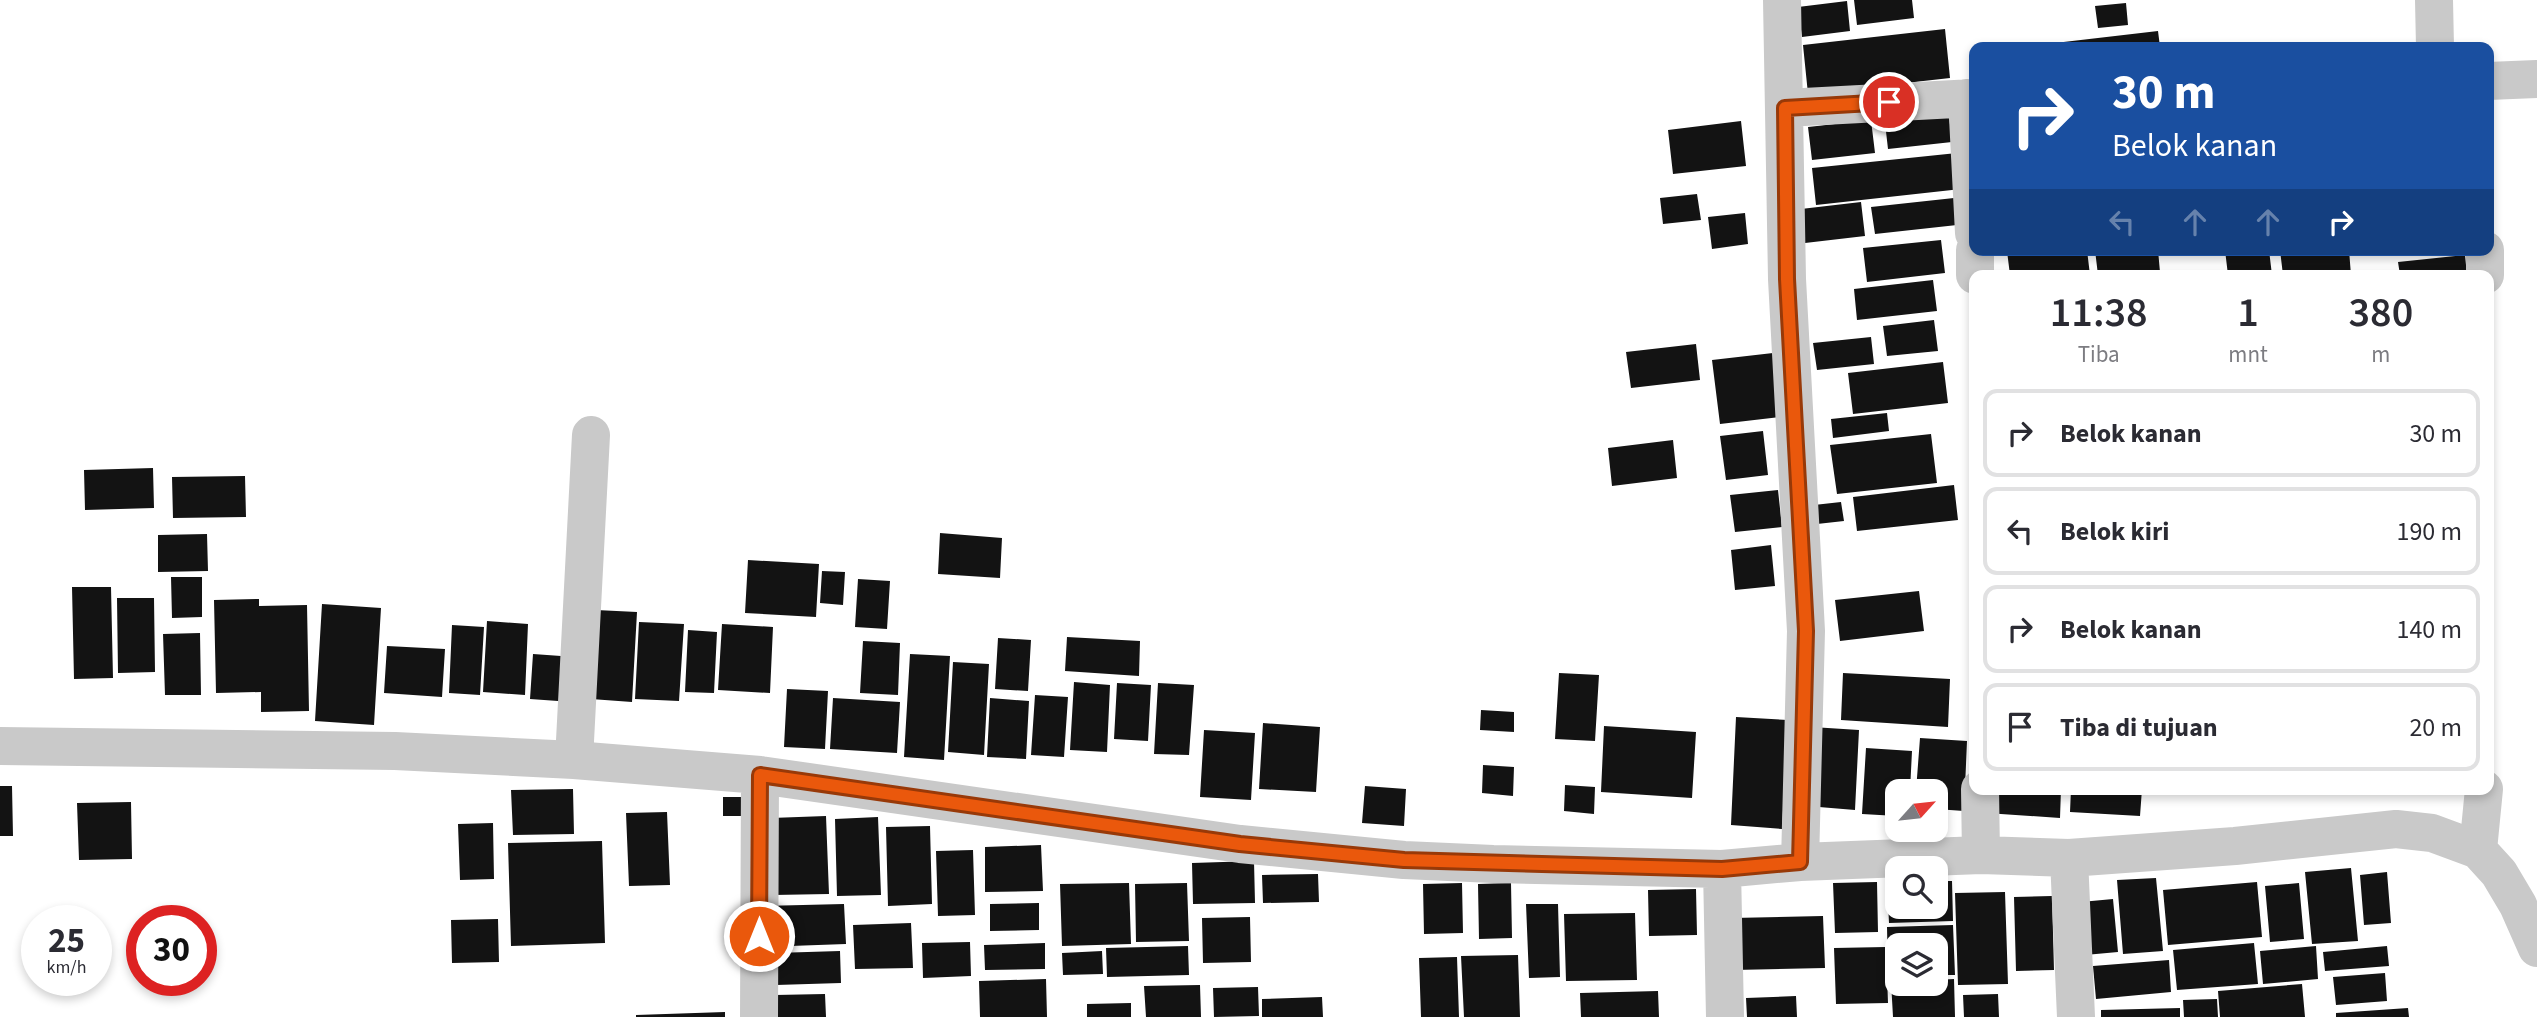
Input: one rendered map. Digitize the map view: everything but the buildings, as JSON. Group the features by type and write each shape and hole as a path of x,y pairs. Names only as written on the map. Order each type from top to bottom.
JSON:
{"street":[{"path":"1782,0 1787,279 1806,631 1800,862"},
{"path":"2434,0 2435,42"},
{"path":"2494,81 2537,79"},
{"path":"1785,108 1969,98"},
{"path":"574,760 591,435"},
{"path":"0,746 395,751 574,760 760,775 1240,844 1404,860 1722,869 1800,862 1981,855 2069,858 2235,846 2396,829 2432,834 2478,850 2499,873 2518,905 2537,948"},
{"path":"759,1017 760,775"},
{"path":"1980,795 1981,855"},
{"path":"2478,850 2483,795"},
{"path":"2069,858 2076,1017"},
{"path":"1722,869 1725,1017"}],"route":[{"path":"759,936 760,775 1240,844 1404,860 1722,869 1800,862 1806,631 1787,279 1785,108 1889,102"}]}
